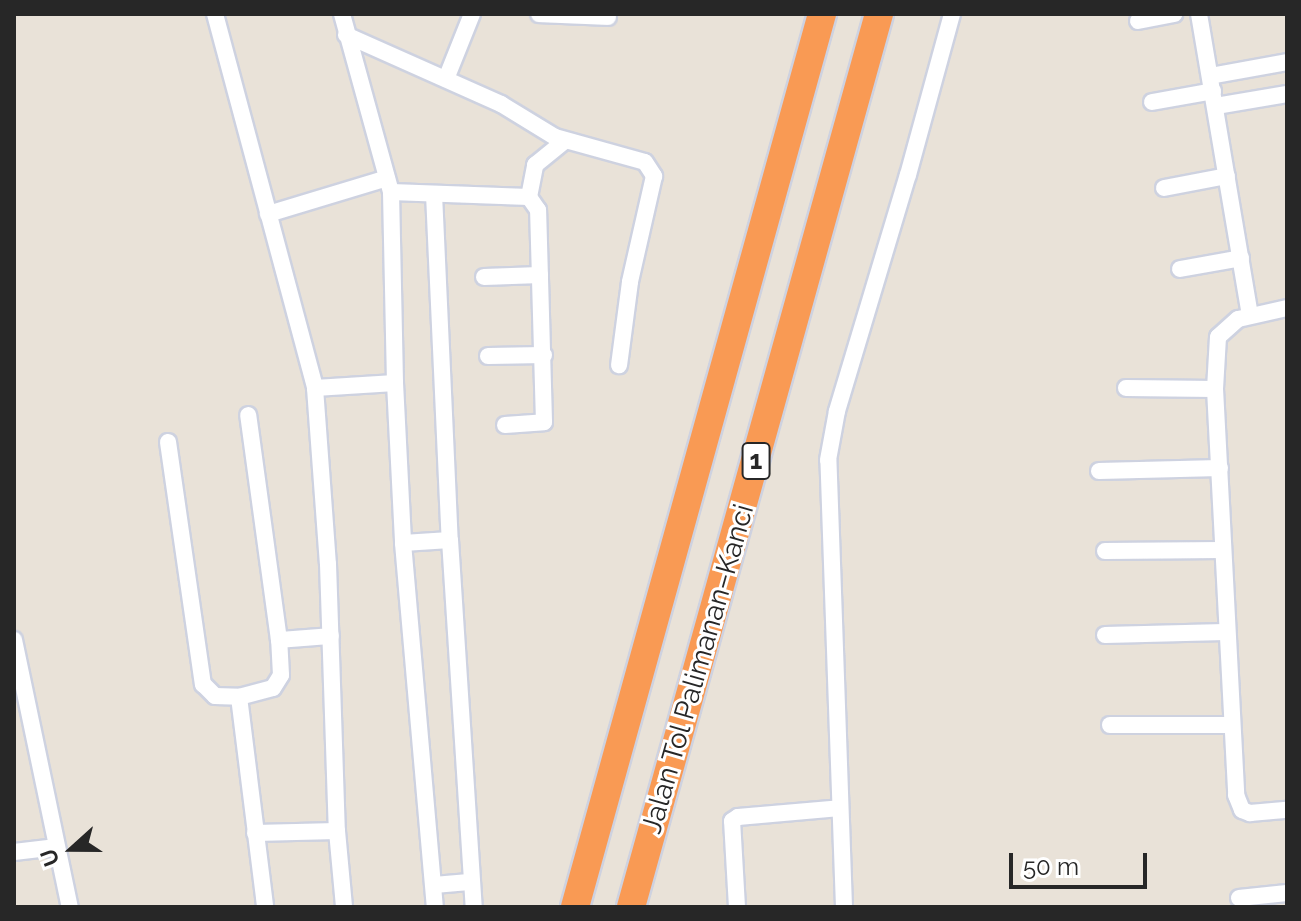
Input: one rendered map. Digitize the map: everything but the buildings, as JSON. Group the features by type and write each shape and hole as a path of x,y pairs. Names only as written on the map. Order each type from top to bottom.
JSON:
{"highway":[{"name":"Jalan Tol Palimanan–Kanci","path":"575,907 822,14"},
{"name":"Jalan Tol Palimanan–Kanci","path":"631,907 879,14"}],"street":[{"path":"215,14 315,388 331,636 337,831 344,907"},
{"path":"342,14 389,185 403,543 435,907"},
{"path":"446,79 472,14"},
{"path":"539,14 608,17"},
{"path":"844,907 828,460 837,411 908,175 952,14"},
{"path":"1138,21 1174,14"},
{"path":"1199,14 1250,314"},
{"path":"346,35 501,104 565,141 645,162 654,176 630,282 619,365"},
{"path":"1152,102 1213,91 1287,62"},
{"path":"1213,91 1287,94"},
{"path":"505,425 544,422 538,210 529,197 535,165 565,141"},
{"path":"1164,188 1227,176"},
{"path":"268,214 389,185 434,194 529,197"},
{"path":"434,194 450,540 474,907"},
{"path":"1180,269 1241,258"},
{"path":"484,277 540,275"},
{"path":"1287,308 1238,319 1218,337 1215,346 1225,632 1236,795 1242,810 1250,813 1287,810"},
{"path":"488,356 544,355"},
{"path":"315,388 395,383"},
{"path":"1126,388 1215,389"},
{"path":"168,442 203,684 215,696 239,697 273,688 278,683 279,640 248,415"},
{"path":"1099,471 1220,468"},
{"path":"403,543 450,540"},
{"path":"1105,551 1222,550"},
{"path":"1105,635 1225,632"},
{"path":"279,640 331,636"},
{"path":"14,640 70,907"},
{"path":"239,697 265,907"},
{"path":"1110,725 1231,725"},
{"path":"737,907 732,821 738,817 840,808"},
{"path":"255,833 337,831"},
{"path":"14,852 57,847"},
{"path":"434,885 472,882"},
{"path":"1239,898 1287,893"}]}
